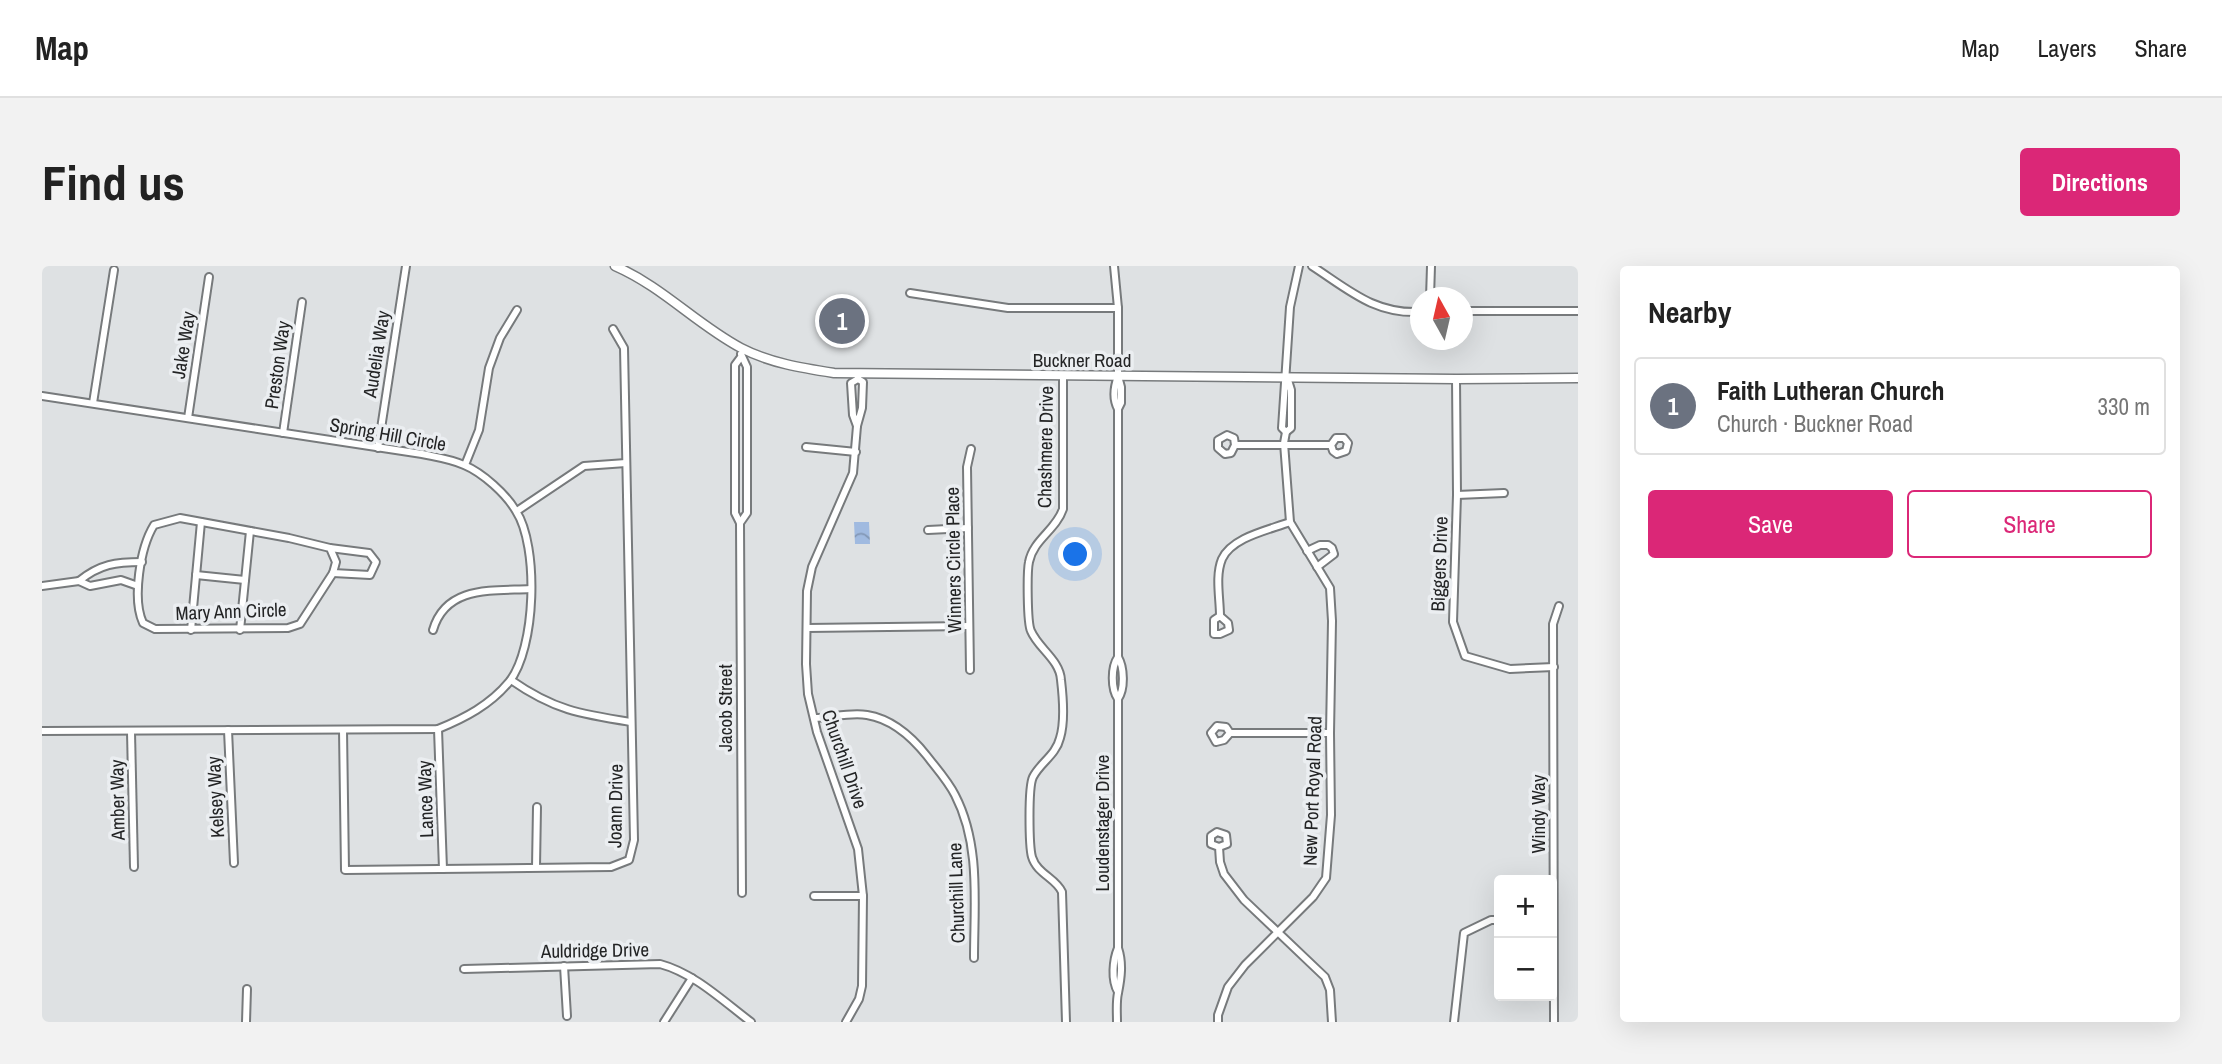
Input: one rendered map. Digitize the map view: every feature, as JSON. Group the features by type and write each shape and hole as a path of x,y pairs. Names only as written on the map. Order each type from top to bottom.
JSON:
{"street":[{"name":"Audelia Way","path":"378,447 406,266"},
{"name":"Buckner Road","path":"615,266 659,289 741,352 788,365 858,376 1578,378"},
{"name":"Loudenstager Drive","path":"1114,266 1118,308 1118,376 1114,386 1118,409 1118,657 1114,664 1114,693 1118,699 1118,948 1121,956 1117,1022"},
{"name":"New Port Royal Road","path":"1218,1022 1228,987 1245,965 1313,897 1326,878 1331,815 1330,588 1290,522 1284,443 1286,432 1282,428 1290,307 1299,266"},
{"path":"1312,266 1373,305 1410,312"},
{"path":"1430,287 1431,266"},
{"path":"93,403 114,270"},
{"name":"Jake Way","path":"188,418 209,277"},
{"path":"910,293 1008,308 1118,308"},
{"name":"Preston Way","path":"283,433 302,302"},
{"path":"465,465 479,430 489,368 500,338 517,310"},
{"path":"1473,311 1578,311"},
{"name":"Joann Drive","path":"343,730 345,870 611,867 629,860 634,840 624,348 613,329"},
{"name":"Jacob Street","path":"740,523 747,513 747,367 741,352"},
{"name":"Jacob Street","path":"741,352 734,365 733,446 735,513 740,523 742,894"},
{"name":"Churchill Drive","path":"846,1022 859,999 862,986 862,872 852,829 808,694 807,591 812,567 853,473 857,426 862,408 863,382 858,376 851,383 853,415 857,426"},
{"name":"Chashmere Drive","path":"1063,376 1063,509 1055,526 1035,546 1029,561 1030,630 1057,665 1061,681 1060,738 1052,754 1031,780 1030,837 1035,865 1060,886 1062,892 1066,1022"},
{"name":"Biggers Drive","path":"1456,379 1457,495 1453,622 1465,656 1510,669 1554,667"},
{"name":"Spring Hill Circle","path":"42,396 378,447 465,465 491,484 517,511 528,552 530,589 528,633 521,660 510,681 488,703 458,721 438,729 42,732"},
{"path":"1235,445 1331,445"},
{"path":"806,447 856,452"},
{"name":"Winners Circle Place","path":"970,670 967,467 971,450"},
{"path":"517,511 584,466 626,463"},
{"path":"1457,495 1504,493"},
{"name":"Mary Ann Circle","path":"180,518 250,531 330,548 369,553 376,562 370,575 333,573 300,624 288,628 155,629 143,623 137,610 138,586 147,537 154,525 180,518"},
{"path":"191,629 201,522"},
{"path":"1220,616 1219,577 1223,557 1240,541 1290,522"},
{"path":"928,530 968,528"},
{"path":"240,630 250,531"},
{"path":"1307,551 1321,545 1332,548 1334,554 1331,558 1317,567"},
{"path":"330,548 336,562 333,573"},
{"path":"79,581 94,568 121,562 142,562"},
{"path":"196,575 245,580"},
{"path":"42,586 79,581 90,586 121,580 138,586"},
{"path":"433,630 441,612 461,597 480,592 530,589"},
{"name":"Windy Way","path":"1553,875 1553,624 1559,606"},
{"path":"807,628 969,626"},
{"path":"510,681 542,701 581,715 631,722"},
{"name":"Churchill Lane","path":"814,718 865,715 895,725 946,779 956,796 970,835 974,958"},
{"name":"Lance Way","path":"438,729 443,869"},
{"name":"Kelsey Way","path":"228,730 234,863"},
{"name":"Amber Way","path":"131,732 134,867"},
{"path":"1230,733 1330,733"},
{"path":"536,867 537,807"},
{"path":"1219,847 1224,874 1244,900 1325,976 1330,990 1332,1022"},
{"path":"814,896 863,896"},
{"path":"1454,1022 1464,933 1494,920"},
{"name":"Windy Way","path":"1553,938 1554,1022"},
{"name":"Auldridge Drive","path":"464,970 660,964 673,967 692,978 751,1022"},
{"path":"564,966 568,1016"},
{"path":"664,1022 692,978"},
{"path":"246,1022 247,989"}],"water":[{"path":"854,522 869,522 870,544 855,544"}],"place":[{"name":"Faith Lutheran Church","path":"842,321"}]}
